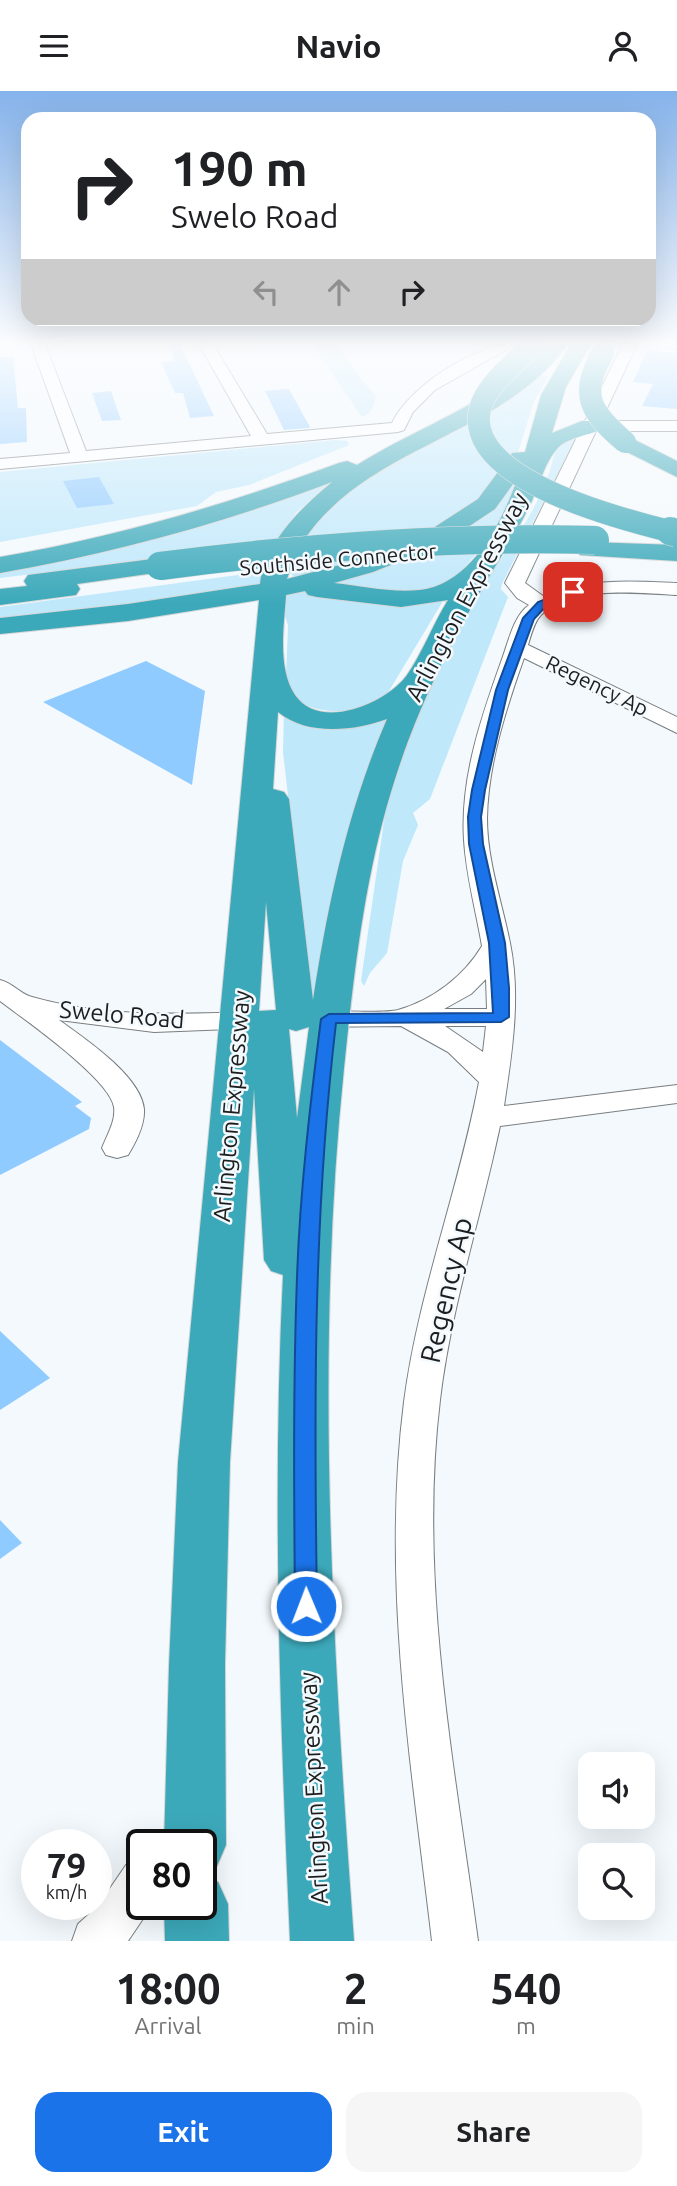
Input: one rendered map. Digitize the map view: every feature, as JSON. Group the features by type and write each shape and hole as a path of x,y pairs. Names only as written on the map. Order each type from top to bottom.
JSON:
{"highway":[{"name":"Arlington Expressway","path":"321,1941 308,1689 304,1482 306,1275 315,1134 283,1020 263,717 268,634 272,591 284,550 310,512 406,435 417,430"},
{"path":"481,430 487,445 520,475 562,497 629,521 677,533"},
{"path":"0,624 172,607 272,591 358,570 417,545 475,513 512,478 528,430"},
{"name":"Arlington Expressway","path":"195,1829 201,1510 283,1020 347,899 362,834 393,742 422,674 448,623 516,509 533,471 542,430"},
{"path":"533,471 552,441 579,430"},
{"path":"612,430 625,442 677,471"},
{"path":"0,565 131,539 241,507 406,435"},
{"name":"Southside Connector","path":"0,586 420,552 677,542"},
{"name":"Southside Connector","path":"592,545 677,553"},
{"path":"272,591 316,589 400,598 436,597 457,588 485,562"},
{"name":"Southside Connector","path":"0,597 159,572"},
{"path":"172,607 224,607 253,614 268,634 276,685 284,700 297,711 317,717 354,718 380,711 403,695 422,674"},
{"path":"263,717 283,1020"},
{"path":"197,1920 197,1941"}],"street":[{"path":"70,430 80,457"},
{"path":"256,430 262,440"},
{"path":"0,464 262,440 406,435 407,430"},
{"path":"588,430 515,583 524,594 542,604 573,592 615,587 677,589"},
{"name":"Regency Ap","path":"455,1941 418,1647 413,1486 422,1398 442,1293 488,1118 501,1017 497,943 481,873 474,817 489,739 502,690 528,618 542,604"},
{"name":"Regency Ap","path":"517,647 677,726"},
{"path":"401,1018 466,987 480,973 497,943"},
{"path":"10,995 114,1080 128,1102 128,1121 117,1148"},
{"name":"Swelo Road","path":"10,995 82,1016 154,1023 501,1017"},
{"path":"401,1018 443,1034 470,1052 494,1081"},
{"path":"488,1118 677,1094"},
{"path":"171,1829 195,1783"},
{"path":"95,1941 114,1922 126,1904"}],"shaded area":[{"path":"448,430 525,430 509,472 453,522 358,563 294,577 287,570 297,543 330,502"},
{"path":"576,437 502,584 501,589 508,597 430,799 413,813 418,825 403,861 387,953 370,973 364,986 361,981 388,793 425,690 495,563 510,546 535,505 548,477 556,446"},
{"path":"347,441 349,445 249,485 216,492 197,506 0,542 0,472"},
{"path":"515,479 519,483 495,532 452,582 425,596 321,584 391,561"},
{"path":"331,481 297,512 274,544 0,578 0,568"},
{"path":"267,571 262,589 218,596 0,618 0,607"},
{"path":"303,591 412,604 443,601 386,696 377,703 355,710 331,711 299,702 286,678 288,625 280,602 281,594"},
{"path":"284,711 295,715 390,712 315,999 311,997 283,752"}],"building":[{"path":"0,430 27,430 27,442 0,444"},
{"path":"99,477 114,504 77,508 63,481"},
{"path":"146,661 205,691 192,785 43,702"},
{"path":"0,1040 82,1102 75,1106 91,1118 89,1129 0,1175"},
{"path":"0,1331 50,1378 0,1410"},
{"path":"0,1520 22,1543 0,1559"}],"route":[{"path":"306,1606 306,1275 316,1120 329,1019 501,1017 497,943 476,844 474,817 478,790 502,690 528,618 542,604 573,592"}]}
